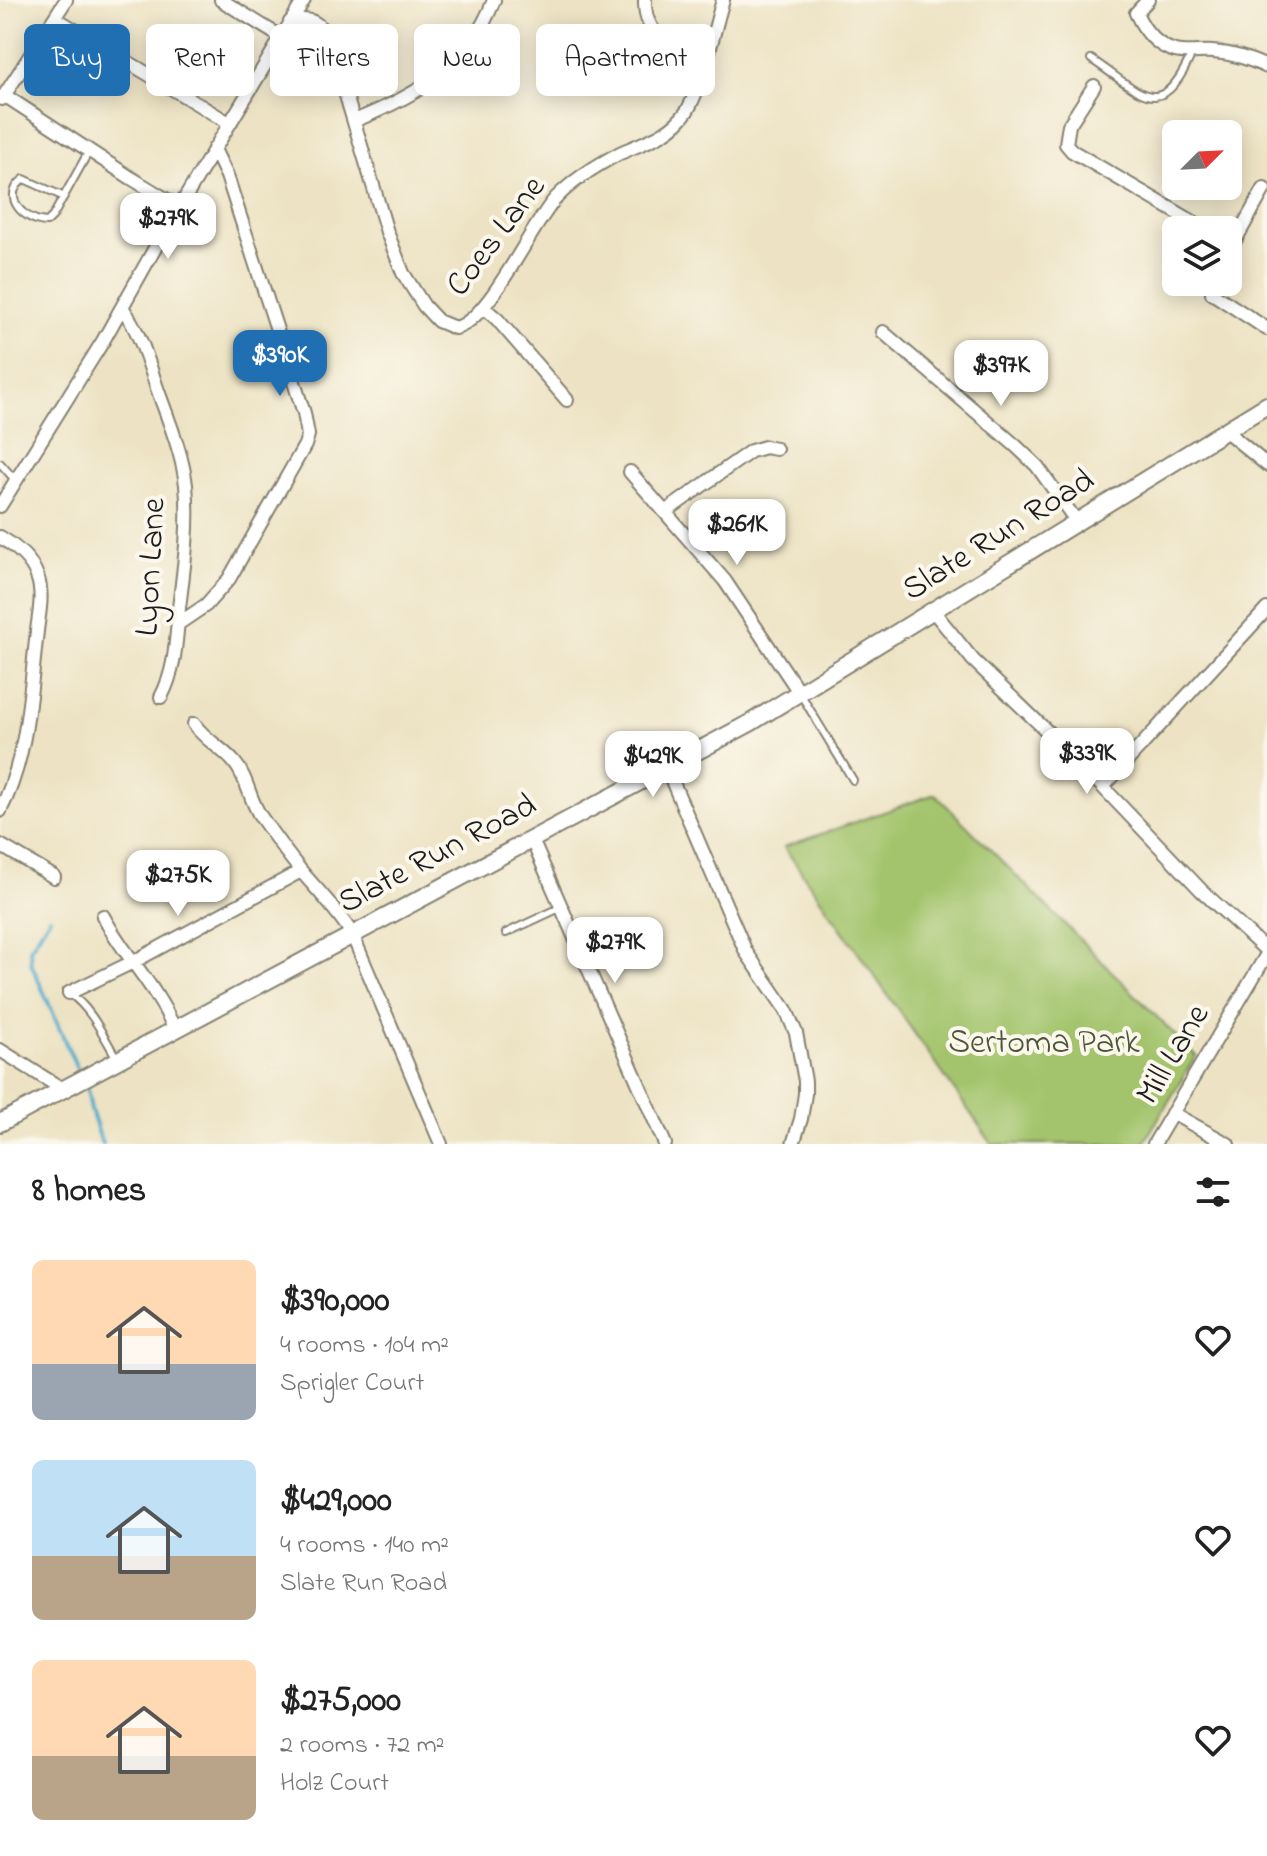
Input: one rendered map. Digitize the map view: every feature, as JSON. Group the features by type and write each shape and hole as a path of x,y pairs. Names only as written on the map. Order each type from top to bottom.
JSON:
{"street":[{"path":"66,0 2,99 179,207"},
{"path":"221,0 270,30"},
{"path":"290,22 304,0"},
{"path":"290,22 311,19 324,32 354,121 414,94 440,76 473,40 494,0"},
{"path":"645,0 648,24"},
{"name":"Coes Lane","path":"715,25 723,0"},
{"path":"1148,0 1136,13 1143,30 1157,42 1175,51 1244,57 1267,67"},
{"path":"55,18 229,123"},
{"path":"0,506 103,341 270,55"},
{"path":"1094,86 1069,125 1066,144 1072,151 1183,216"},
{"name":"Coes Lane","path":"354,121 387,232 403,273 424,306 438,321 455,328 471,321 483,307 527,238 560,194 588,172 654,139 678,122 694,96"},
{"path":"178,624 206,605 229,579 283,487 308,435 258,265 227,176 214,149"},
{"path":"1242,225 1264,189"},
{"path":"1217,296 1267,329"},
{"name":"Lyon Lane","path":"122,307 135,325 145,348 183,471 186,543 172,667 161,697"},
{"path":"483,307 567,400"},
{"path":"883,332 1037,466 1077,522"},
{"name":"Slate Run Road","path":"0,1123 801,695 1267,405"},
{"path":"1226,431 1267,465"},
{"path":"665,512 751,451 765,447 776,449"},
{"path":"630,472 725,581 801,695"},
{"path":"0,537 34,568 40,590 29,698 17,765 0,811"},
{"path":"1103,787 1267,609"},
{"path":"934,612 973,660 1103,787 1201,890 1267,952"},
{"path":"194,724 210,743 234,762 251,793 257,812 352,934 441,1144"},
{"path":"667,769 746,952 786,1010 796,1033 805,1094 793,1144"},
{"path":"532,840 665,1144"},
{"path":"0,845 54,877"},
{"path":"69,993 301,871"},
{"path":"103,916 156,991 175,1030"},
{"name":"Mill Lane","path":"1154,1144 1267,952"},
{"path":"0,1050 64,1090"},
{"path":"1172,1113 1228,1144"}],"lane":[{"path":"1091,59 1154,97 1164,95 1173,88 1193,51"},
{"path":"62,196 24,179 12,190 10,198 15,210 36,222 47,222 89,151"},
{"path":"0,463 16,481"},
{"path":"801,695 853,780"},
{"path":"506,933 562,907"},
{"path":"69,993 78,999 95,1022 118,1060"}],"green space":[{"name":"Sertoma Park","path":"935,794 1196,1056 1143,1144 992,1144 784,847"}],"waterway":[{"path":"50,917 30,949 31,963 78,1071"},
{"path":"87,1089 102,1144"}]}
